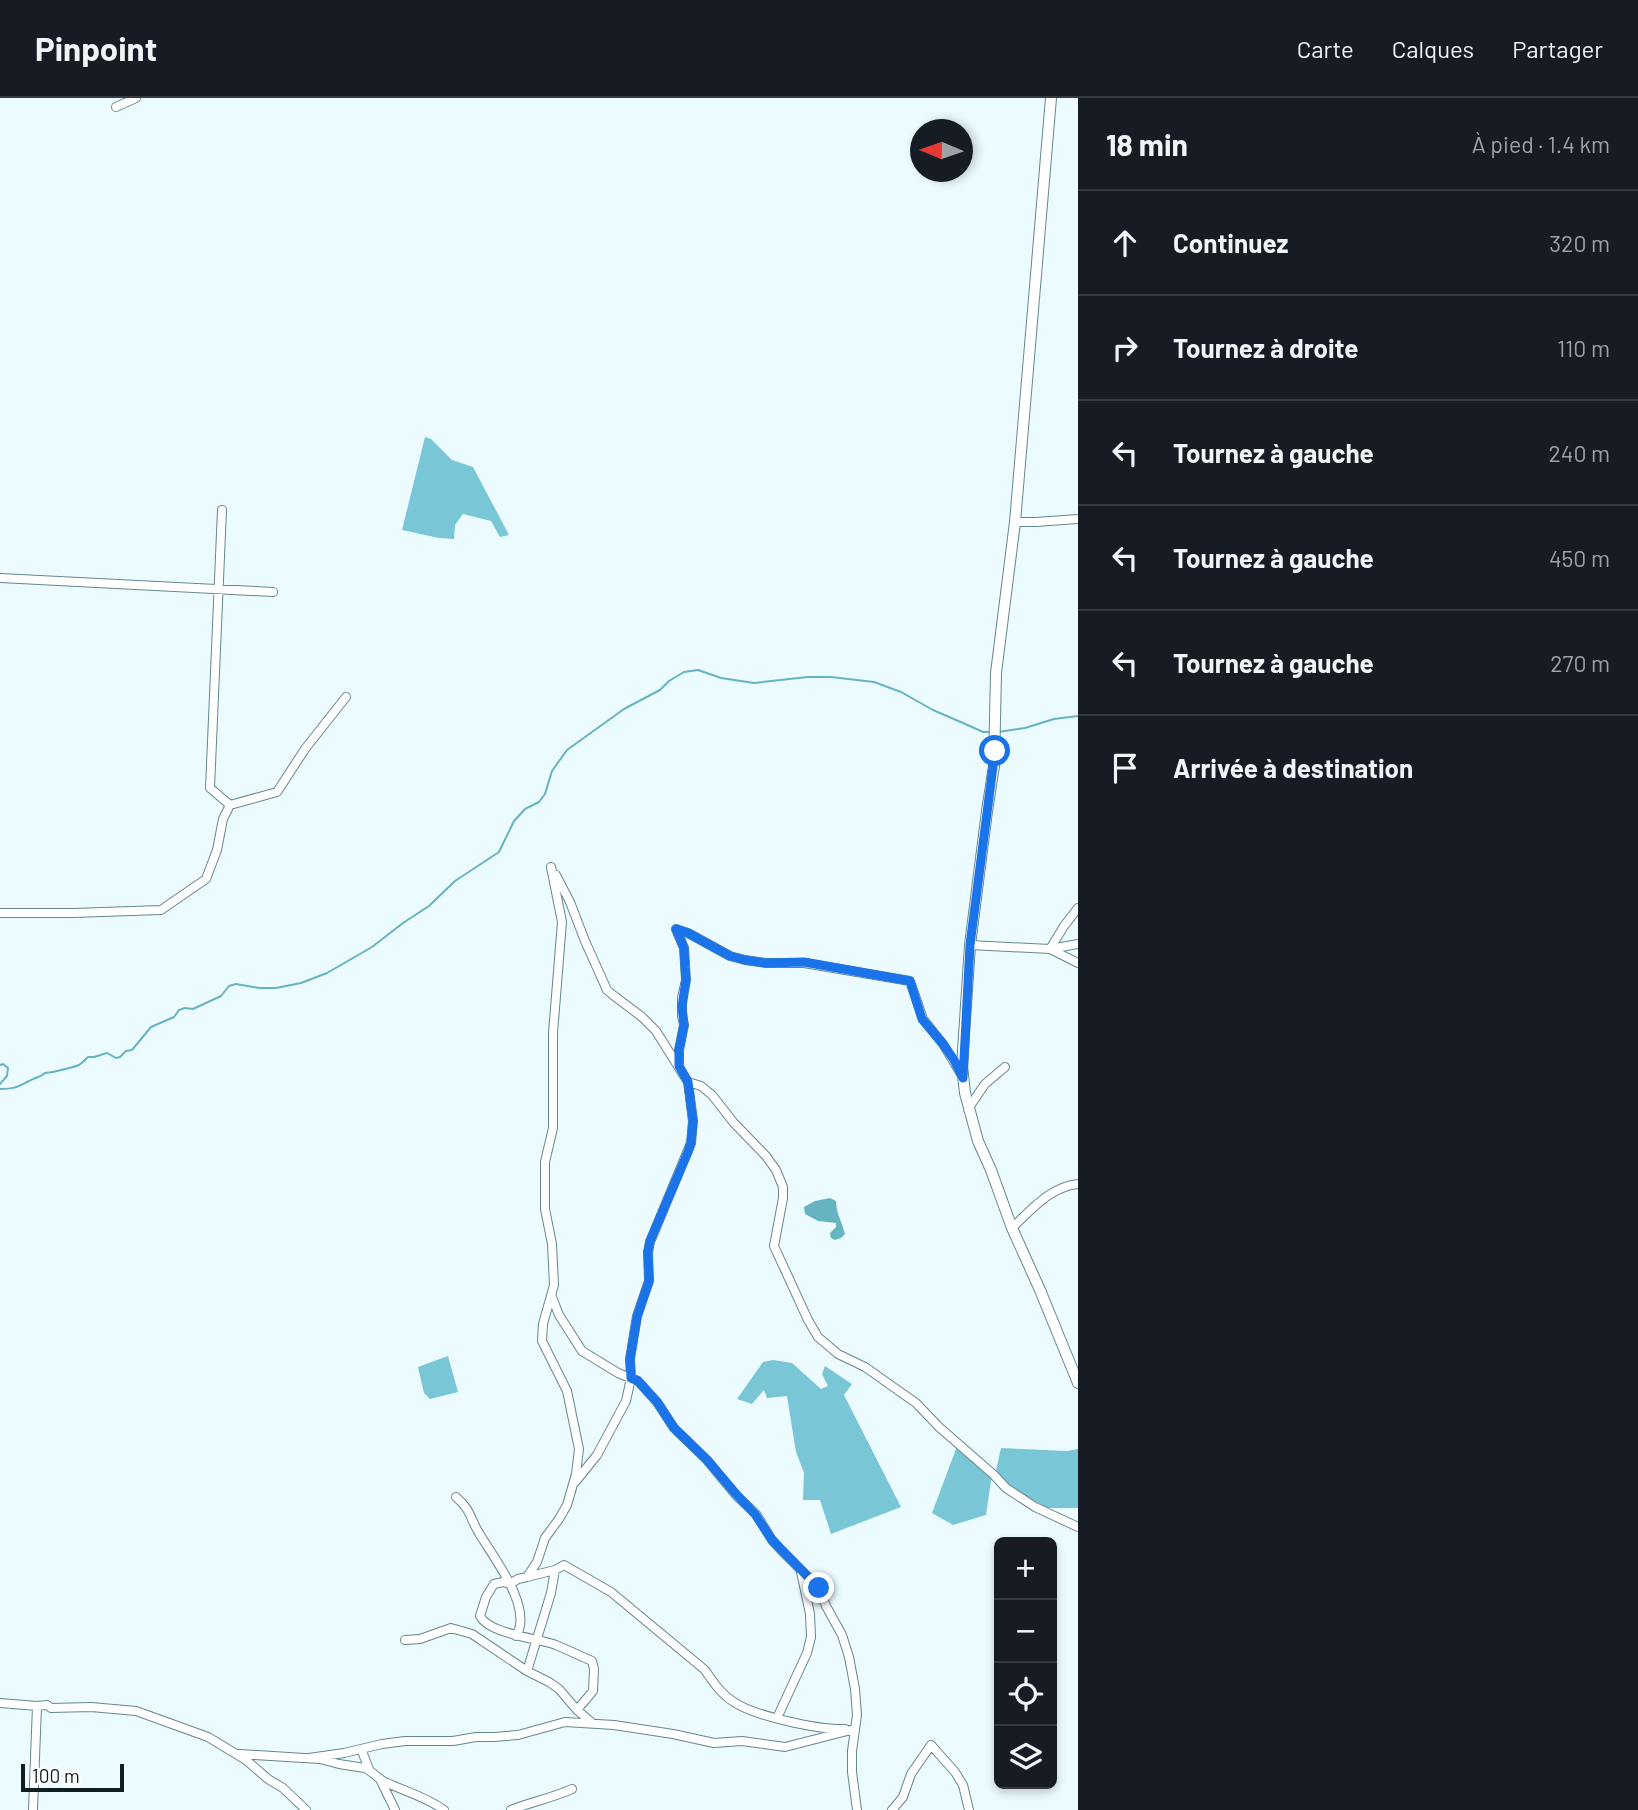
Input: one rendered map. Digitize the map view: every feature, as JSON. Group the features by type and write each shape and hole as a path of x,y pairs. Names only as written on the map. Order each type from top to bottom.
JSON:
{"street":[{"path":"116,107 136,98"},
{"path":"1051,98 1015,522 996,673 994,766 970,945 963,1078 968,1109 978,1141 1078,1383"},
{"path":"222,510 210,788 230,805"},
{"path":"1015,522 1078,519"},
{"path":"0,578 273,592"},
{"path":"0,913 161,910 206,879 217,850 223,819 230,805 277,792 305,749 346,697"},
{"path":"527,1577 537,1562 545,1538 564,1509 576,1474 579,1449 567,1391 542,1341 543,1324 554,1285 554,1255 545,1209 545,1162 553,1128 553,1033 562,922 551,867 570,902 607,989 656,1031 688,1082 693,1121 691,1143 650,1241 649,1281 637,1317 626,1401 597,1455 573,1486"},
{"path":"1050,949 1063,926 1078,908"},
{"path":"679,1066 684,1025 682,998 686,980 684,948 676,929 730,956 745,960 766,963 804,962 910,981 922,1019 949,1052 963,1078"},
{"path":"970,945 1050,949 1078,944"},
{"path":"1050,949 1078,963"},
{"path":"968,1109 985,1084 1005,1067"},
{"path":"688,1082 701,1086 712,1095 776,1170 783,1187 783,1199 774,1246 818,1337 838,1354 865,1367 916,1403 1006,1488 1035,1507 1078,1527"},
{"path":"1012,1228 1051,1193 1063,1186 1078,1184"},
{"path":"552,1297 559,1315 582,1351 618,1373 638,1381 657,1402 674,1428 707,1460 755,1514 772,1540 819,1588 842,1635 855,1689 858,1715 852,1772 857,1810"},
{"path":"456,1497 470,1513 476,1529 510,1584 520,1608 521,1618 516,1636"},
{"path":"577,1710 593,1691 592,1661 555,1645 516,1636 483,1622 480,1616 486,1597 494,1584 510,1584 518,1579 555,1570 564,1564 611,1592 705,1670 716,1686 732,1701 747,1710 839,1729 855,1729"},
{"path":"777,1718 807,1653 811,1637 810,1614 800,1568"},
{"path":"527,1671 548,1604 555,1570"},
{"path":"405,1640 420,1639 451,1628 472,1634 559,1689 591,1722"},
{"path":"0,1703 47,1705 51,1708 113,1708 140,1712 173,1723 208,1737 237,1754 283,1788 306,1810"},
{"path":"37,1706 33,1807 42,1810"},
{"path":"237,1754 309,1758 405,1741 453,1741 518,1735 565,1721 591,1722 673,1734 714,1744 743,1741 785,1747 855,1729"},
{"path":"892,1810 902,1797 911,1773 930,1745 959,1778 969,1810"},
{"path":"361,1749 369,1769 380,1779 427,1799 444,1810"},
{"path":"309,1758 369,1769"},
{"path":"380,1779 395,1810"},
{"path":"511,1810 572,1789"}],"shaded area":[{"path":"425,437 431,439 452,460 473,467 509,535 500,537 491,521 463,514 455,525 454,539 402,530"},
{"path":"830,1198 836,1201 845,1234 835,1240 830,1233 836,1223 818,1221 805,1214 804,1207"},
{"path":"448,1356 458,1392 430,1399 424,1393 418,1367"},
{"path":"773,1360 792,1363 821,1389 828,1386 822,1374 825,1366 852,1384 844,1395 901,1507 831,1534 820,1500 803,1500 804,1473 796,1452 787,1396 767,1398 764,1390 752,1404 737,1399 763,1362"},
{"path":"959,1441 992,1474 986,1515 953,1525 932,1513"},
{"path":"1001,1448 1067,1451 1078,1449 1078,1508 1047,1508 1012,1488 996,1470"}],"waterway":[{"path":"0,1089 16,1087 45,1073 77,1066 88,1057 107,1053 116,1058 120,1057 126,1051 132,1050 151,1027 174,1017 179,1010 193,1009 221,996 229,986 236,984 276,988 301,983 327,973 372,947 429,906 455,881 499,852 514,821 545,794 552,771 567,750 624,709 660,690 684,672 698,670 721,678 754,683 808,677 874,682 901,692 933,710 983,732 989,732"},
{"path":"998,732 1078,716"},
{"path":"0,1065 8,1068 7,1076 0,1084"}],"route":[{"path":"819,1588 772,1540 755,1514 707,1460 674,1428 657,1402 638,1381 631,1378 630,1359 639,1306 649,1281 650,1241 691,1143 693,1121 688,1082 679,1066 684,1025 682,998 686,980 684,948 676,929 703,940 721,952 745,960 766,963 804,962 910,981 922,1019 943,1044 963,1078 970,945 995,751"}]}
